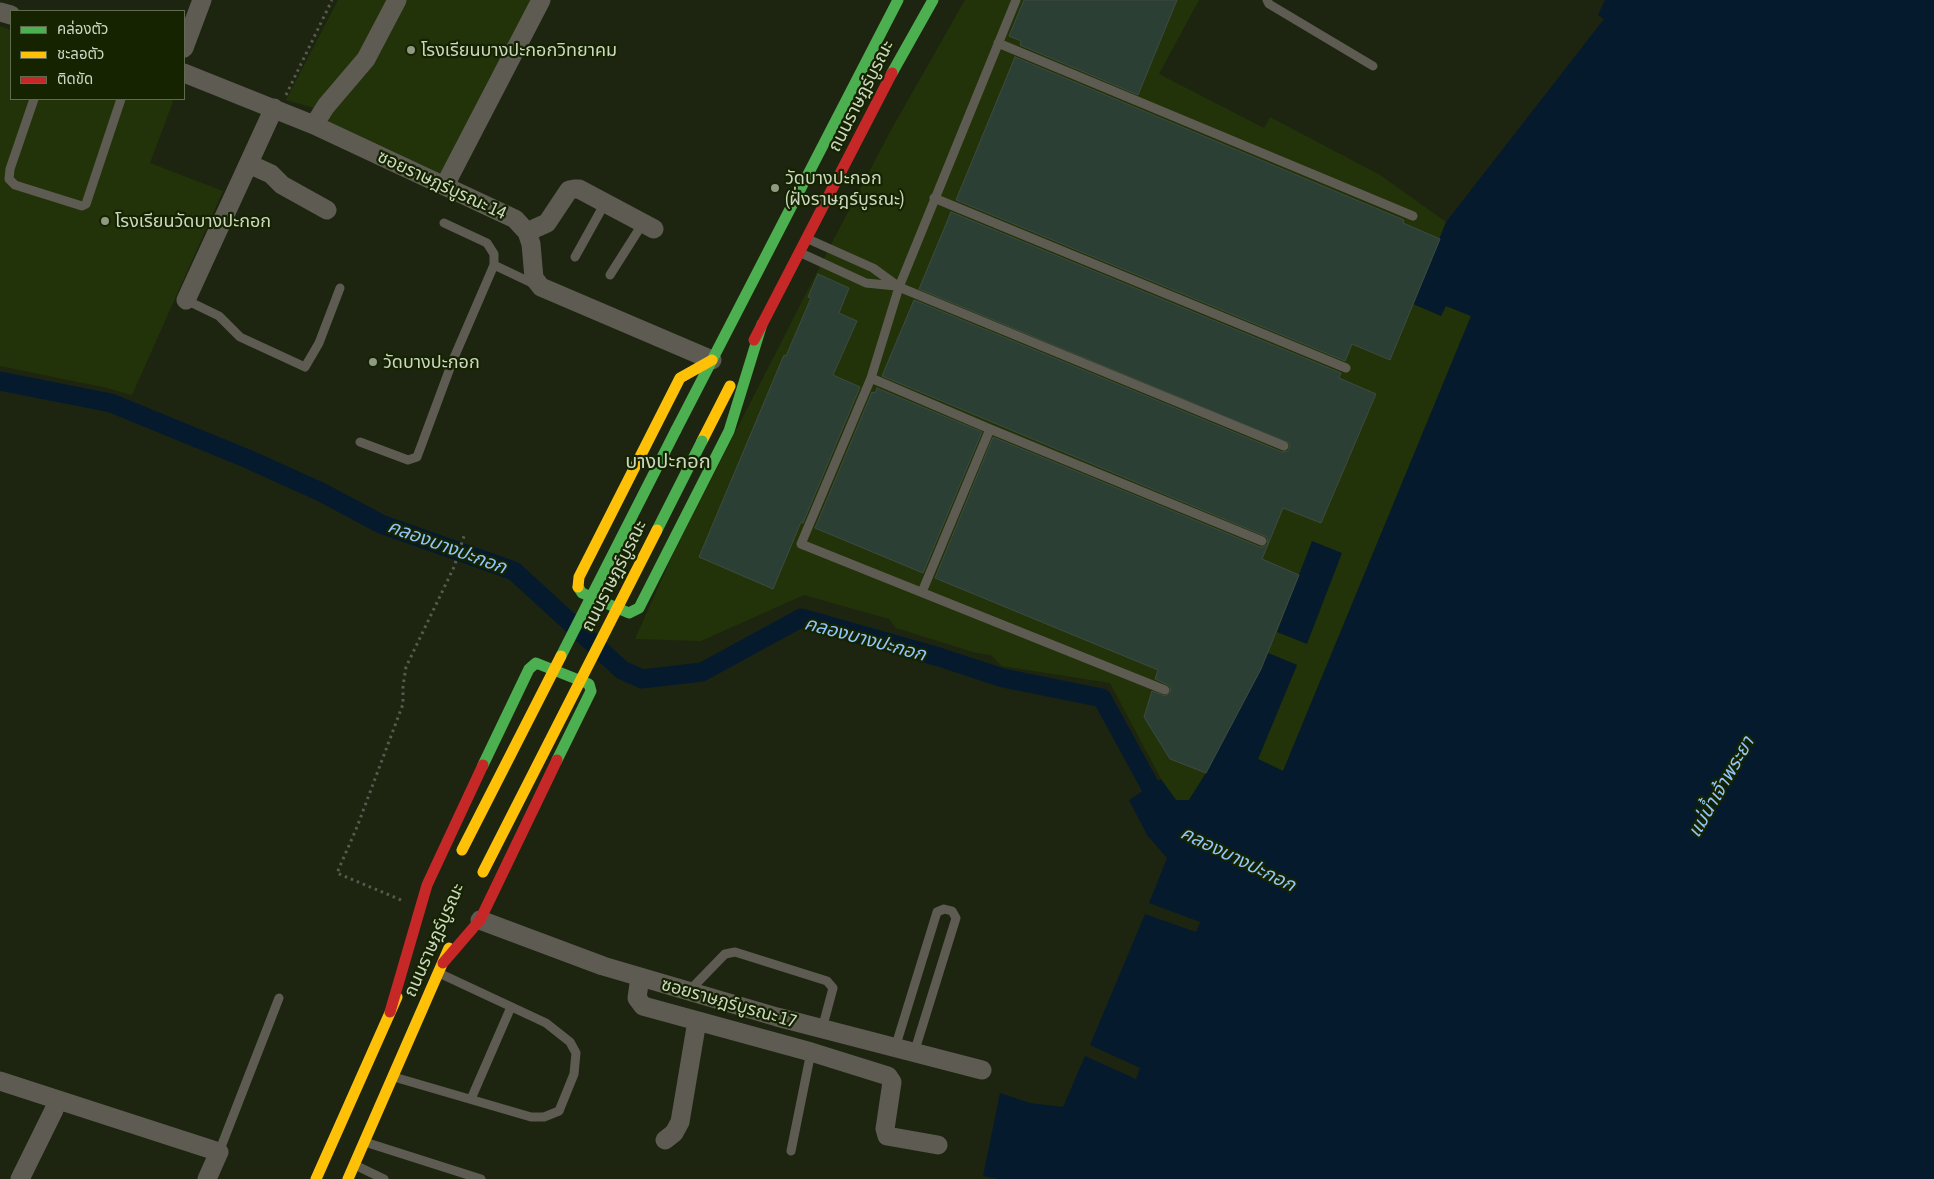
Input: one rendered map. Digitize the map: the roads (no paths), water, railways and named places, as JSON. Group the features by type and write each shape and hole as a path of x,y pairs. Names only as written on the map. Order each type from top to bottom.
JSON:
{"main road":[{"name":"ถนนราษฎร์บูรณะ","path":"460,855 676,430 898,0"},
{"name":"ถนนราษฎร์บูรณะ","path":"481,876 762,324 903,51 933,0"},
{"path":"712,360 680,378 579,577 578,587 582,593 629,613 639,608 729,431 762,324"},
{"path":"390,1012 427,885 529,669 536,663 589,684 591,691 480,920 440,968"},
{"name":"ถนนราษฎร์บูรณะ","path":"348,1179 458,929"},
{"name":"ถนนราษฎร์บูรณะ","path":"316,1179 426,931"}],"street":[{"path":"185,45 202,0"},
{"path":"314,125 326,106 366,59 397,0"},
{"path":"444,185 541,0"},
{"name":"ซอยราษฎร์บูรณะ 14","path":"185,73 314,125 444,185 516,219 527,232"},
{"path":"186,300 276,109"},
{"path":"249,164 271,174 282,185 327,210"},
{"path":"649,225 579,189 569,190 547,223 527,232 534,278 541,287 712,360"},
{"name":"ซอยราษฎร์บูรณะ 17","path":"480,920 603,966 822,1029 982,1070"},
{"path":"640,977 636,998 643,1006 810,1052 888,1076 892,1082 884,1129 887,1136 938,1145"},
{"path":"665,1140 674,1133 680,1122 697,1021"},
{"path":"0,1081 219,1152 207,1179"},
{"path":"20,1179 54,1110"}],"lane":[{"path":"1016,0 934,198 899,287 871,378 802,544 1164,690"},
{"path":"1267,0 1269,4 1373,66"},
{"path":"998,43 1413,216"},
{"path":"34,100 10,170 9,179 15,185 82,206 86,204 121,100"},
{"path":"934,198 1346,368"},
{"path":"575,256 605,203"},
{"path":"360,442 408,460 417,456 453,360 494,265 494,254 487,243 444,223"},
{"path":"610,276 649,225"},
{"path":"807,239 873,268 899,287 1284,446"},
{"path":"800,253 866,283 899,287"},
{"path":"494,265 541,287"},
{"path":"186,300 219,316 240,337 305,367 319,343 340,288"},
{"path":"871,378 1262,541"},
{"path":"922,592 990,429"},
{"path":"895,1048 937,912 944,910 952,911 956,918 914,1053"},
{"path":"689,991 725,954 735,952 827,982 833,988 822,1029"},
{"path":"393,1077 531,1117 544,1117 559,1111 574,1074 576,1053 570,1042 546,1024 440,968"},
{"path":"219,1152 279,998"},
{"path":"471,1099 511,1007"},
{"path":"791,1151 810,1052"},
{"path":"365,1142 481,1179"},
{"path":"355,1164 384,1179"}],"water":[{"name":"แม่น้ำเจ้าพระยา","path":"1605,0 1934,0 1934,1179 998,1179 983,1176 1000,1093 1030,1103 1063,1107 1085,1056 1136,1079 1140,1068 1090,1045 1145,914 1196,932 1200,922 1149,903 1167,858 1147,835 1129,800 1161,779 1176,800 1189,800 1206,773 1268,653 1297,665 1258,759 1283,771 1471,316 1446,306 1441,316 1413,304 1446,222 1604,19 1598,15"},
{"path":"1312,541 1342,553 1307,644 1277,632"}],"waterway":[{"name":"คลองบางปะกอก","path":"0,381 111,403 248,459 321,492 381,524 514,571 622,670 642,679 702,672 801,618 939,657 1003,678 1102,698 1162,808"}],"place":[{"name":"โรงเรียนบางปะกอกวิทยาคม","path":"411,50"},
{"name":"วัดบางปะกอก (ฝั่งราษฎร์บูรณะ)","path":"775,188"},
{"name":"โรงเรียนวัดบางปะกอก","path":"105,221"},
{"name":"วัดบางปะกอก","path":"373,362"}],"district":[{"name":"บางปะกอก","path":"668,462"}]}
